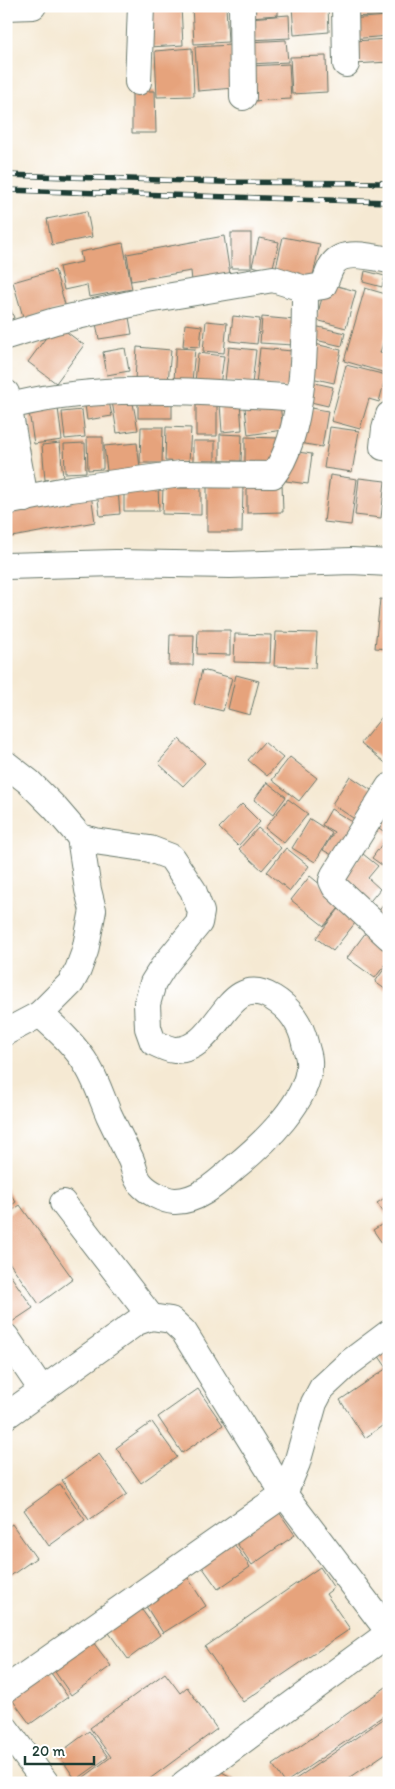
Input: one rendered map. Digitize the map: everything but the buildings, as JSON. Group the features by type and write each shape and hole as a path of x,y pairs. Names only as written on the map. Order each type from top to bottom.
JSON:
{"street":[{"path":"6,7 33,6"},
{"path":"138,82 140,6"},
{"path":"242,6 243,97"},
{"path":"345,6 346,64"},
{"path":"6,336 55,321 148,300 273,279 305,289 323,286 331,266 340,257 363,255 389,260"},
{"path":"298,400 186,390 153,390 105,392 7,402 16,501 70,489 181,474 273,475 281,465 293,435 298,400 305,331 305,289"},
{"path":"389,415 383,446 389,448"},
{"path":"6,566 116,562 230,565 352,561 389,562"},
{"path":"6,764 29,782 80,837 93,910 85,951 70,983 40,1014 6,1032"},
{"path":"389,787 332,881 335,887 389,937"},
{"path":"40,1014 72,1044 88,1066 139,1182 147,1190 173,1201 200,1194 249,1156 273,1133 285,1118 307,1079 309,1062 303,1035 295,1019 285,1007 260,991 248,991 238,996 229,1005 210,1032 187,1047 174,1050 153,1042 148,1028 146,1004 153,983 163,967 199,923 201,912 198,902 193,890 171,857 150,849 94,841 80,837"},
{"path":"63,1203 151,1317"},
{"path":"6,1416 137,1322 151,1317 171,1320 184,1332 284,1494 389,1632 185,1783"},
{"path":"6,1689 284,1494 297,1464 314,1403 322,1388 349,1363 389,1334"},
{"path":"6,1337 42,1390"},
{"path":"6,1729 46,1783"}],"railway":[{"path":"6,175 221,182 389,183"},
{"path":"6,190 389,202"}]}
